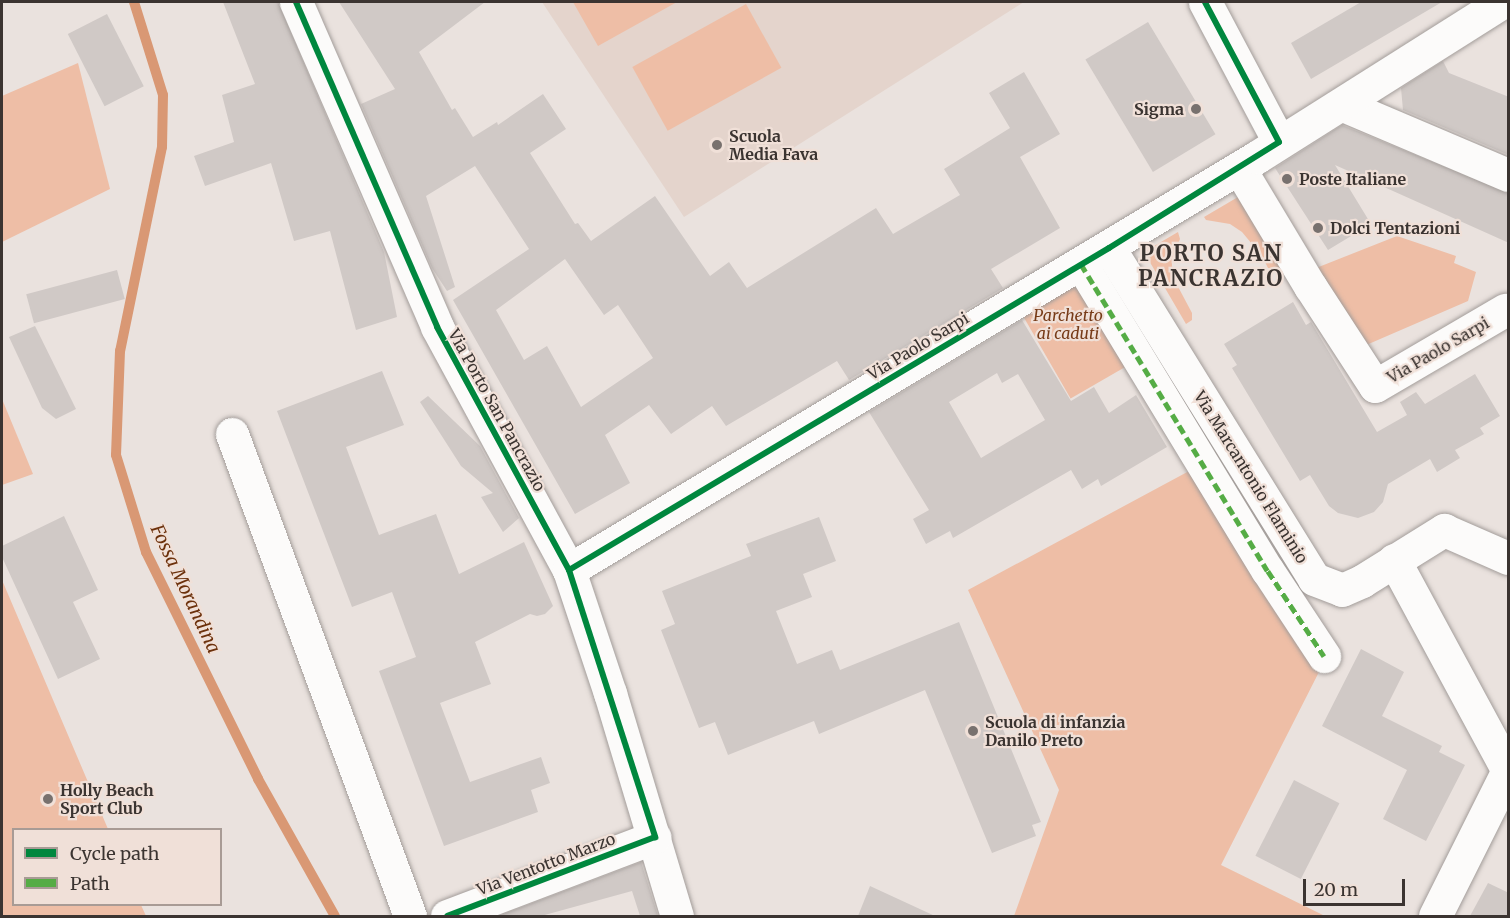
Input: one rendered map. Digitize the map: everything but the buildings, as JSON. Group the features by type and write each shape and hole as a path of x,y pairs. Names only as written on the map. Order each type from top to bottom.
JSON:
{"street":[{"name":"Via Porto San Pancrazio","path":"296,2 436,327 569,570 655,837 677,916"},
{"path":"1204,2 1279,142"},
{"name":"Via Paolo Sarpi","path":"569,570 1109,248 1176,204 1343,105 1501,7"},
{"path":"1343,105 1509,175"},
{"name":"Via Paolo Sarpi","path":"1239,168 1310,286 1375,386 1505,310"},
{"name":"Via Marcantonio Flaminio","path":"1109,248 1314,579 1342,590 1394,560"},
{"path":"1081,264 1268,572 1324,656"},
{"path":"232,434 410,916"},
{"path":"1435,916 1508,770 1394,560 1444,530 1509,558"},
{"name":"Via Ventotto Marzo","path":"447,916 655,837"}],"shaded area":[{"name":"Scuola Media Fava","path":"542,2 1024,2 684,217"}],"green space":[{"path":"573,2 677,2 598,46"},
{"path":"746,4 781,68 668,131 632,67"},
{"path":"78,63 110,189 2,242 2,96"},
{"path":"1238,197 1281,268 1278,270 1268,268 1262,256 1242,232 1230,224 1206,220 1204,217"},
{"path":"1178,232 1180,239 1172,259 1172,266 1175,281 1192,313 1192,320 1186,324 1144,252"},
{"path":"1397,236 1456,256 1454,263 1476,272 1468,301 1357,349 1306,272"},
{"name":"Parchetto ai caduti","path":"1075,270 1130,364 1071,398 1016,304"},
{"path":"2,399 33,474 2,485"},
{"path":"1191,470 1321,668 1221,865 1325,916 1014,916 1059,790 968,590"},
{"name":"Holly Beach Sport Club","path":"2,580 108,828 12,828 12,906 141,906 146,916 2,916"}],"waterway":[{"name":"Fossa Morandina","path":"134,2 163,95 162,147 120,351 116,455 146,552 258,779 335,916"}],"marked path":[{"path":"1081,264 1268,571 1324,656"}],"cycle path":[{"path":"296,2 437,327 569,570 655,837 447,916"},
{"path":"569,570 1109,248 1279,142 1205,2"}],"place":[{"name":"Sigma","path":"1196,109"},
{"name":"Scuola Media Fava","path":"717,145"},
{"name":"Poste Italiane","path":"1287,179"},
{"name":"Dolci Tentazioni","path":"1318,228"},
{"name":"Scuola di infanzia Danilo Preto","path":"973,731"},
{"name":"Holly Beach Sport Club","path":"48,799"}],"district":[{"name":"PORTO SAN PANCRAZIO","path":"1211,266"}]}
